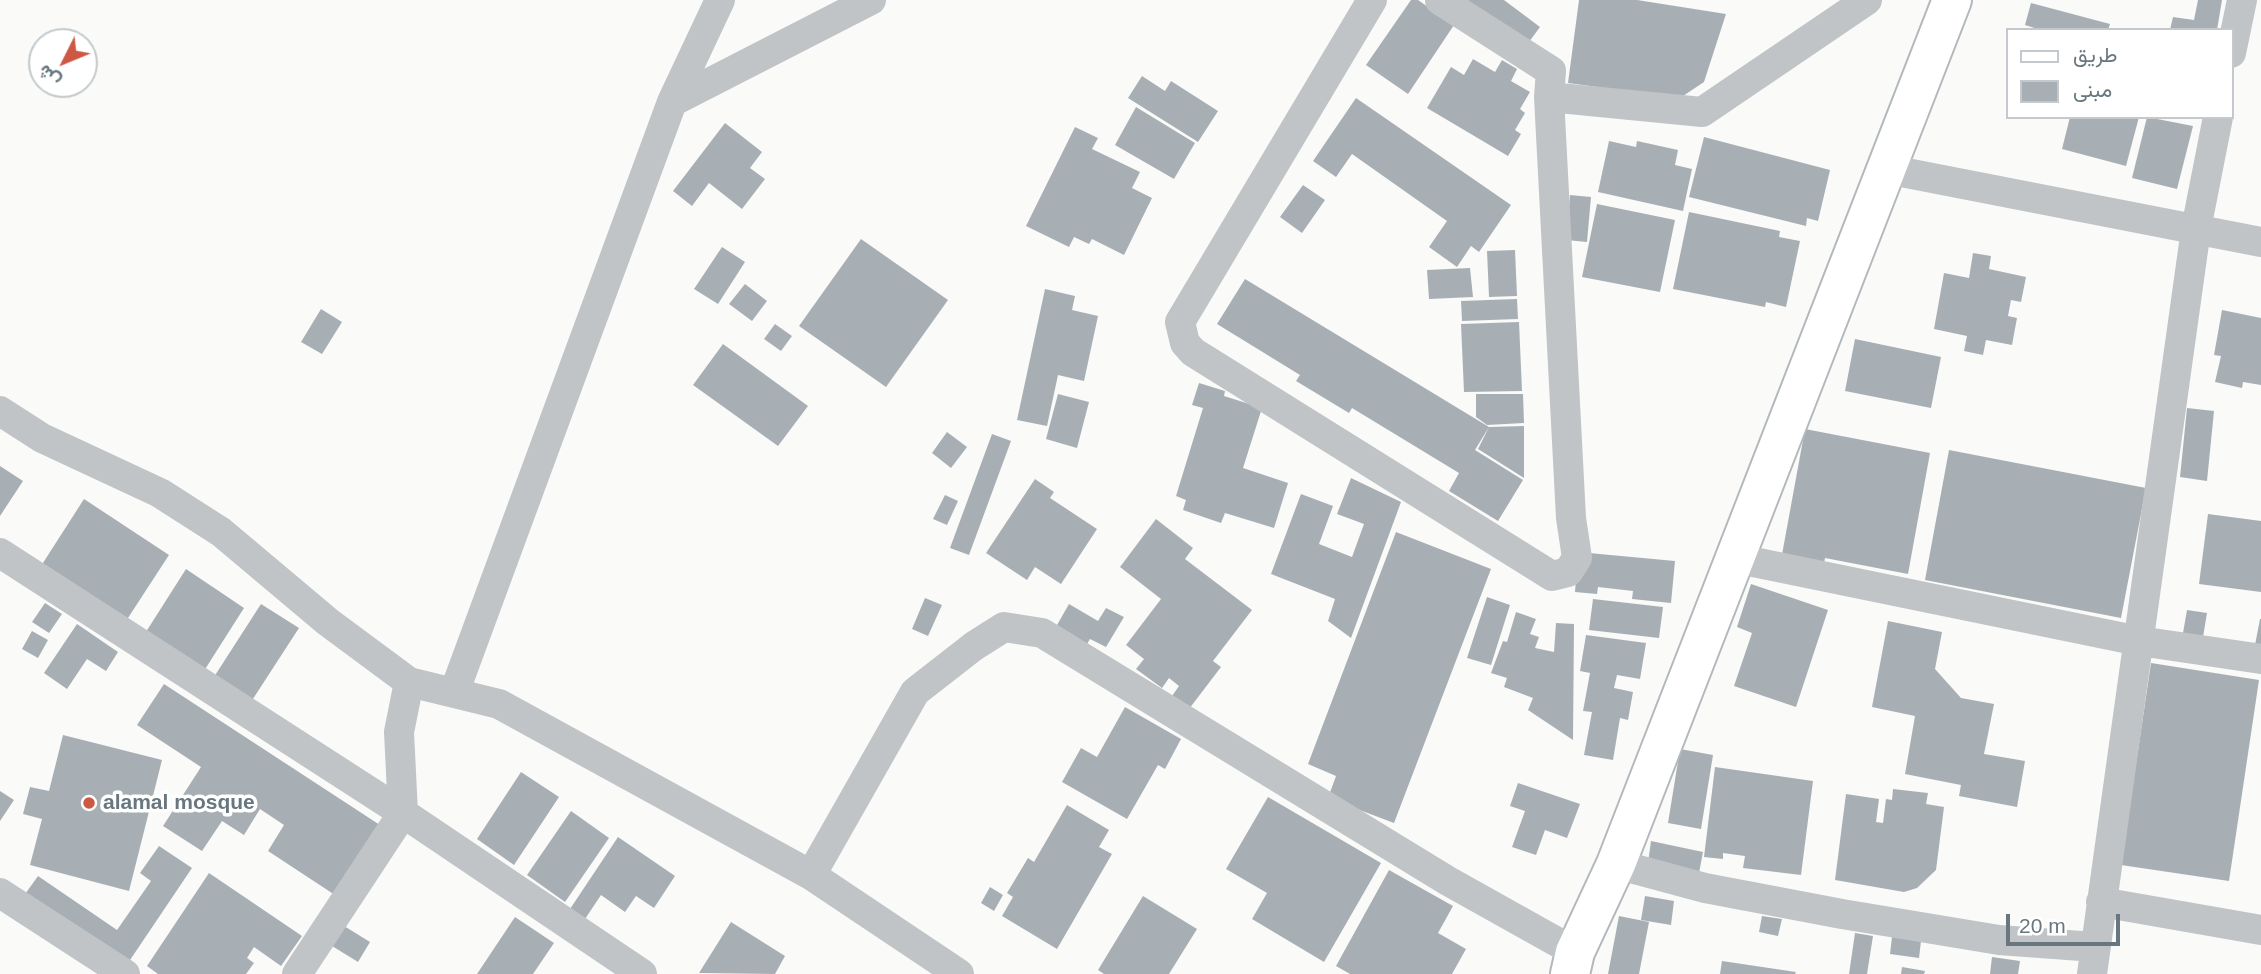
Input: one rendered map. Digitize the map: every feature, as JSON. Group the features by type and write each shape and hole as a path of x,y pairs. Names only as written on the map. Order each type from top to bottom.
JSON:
{"street":[{"path":"454,693 672,102 720,0"},
{"path":"672,102 871,0"},
{"path":"1372,0 1180,322 1185,343 1193,352 1552,576 1568,572 1577,558 1571,517 1549,97 1551,71 1440,0"},
{"path":"1549,97 1702,112 1867,0"},
{"path":"811,874 915,692 974,646 1004,627 1042,633 1448,881 1573,963 1616,864 1952,0"},
{"path":"2233,43 2242,0"},
{"path":"1616,864 1704,888 1999,940 2094,961 2196,229 2218,119"},
{"path":"1886,169 2261,242"},
{"path":"0,411 42,438 160,493 211,526 328,622 408,682 499,704 811,874 959,974"},
{"path":"0,553 403,813 642,974"},
{"path":"1734,558 2139,641 2261,659"},
{"path":"297,974 403,813 399,732 408,682"},
{"path":"0,893 125,974"},
{"path":"2101,902 2261,930"}],"building":[{"path":"1411,0 1418,0 1454,25 1408,94 1366,65"},
{"path":"1464,0 1504,0 1540,27 1526,46"},
{"path":"1579,0 1637,0 1726,14 1704,82 1680,98 1568,83"},
{"path":"2198,0 2222,0 2217,28 2170,28 2173,17 2194,20"},
{"path":"2031,3 2110,24 2109,28 2035,28 2025,25"},
{"path":"1473,59 1495,72 1502,60 1517,69 1511,81 1530,92 1520,109 1525,113 1515,130 1521,134 1508,156 1427,108 1451,67 1464,75"},
{"path":"1142,76 1165,91 1171,81 1218,111 1198,142 1128,98"},
{"path":"1356,98 1511,205 1479,252 1471,246 1457,267 1429,247 1447,221 1352,154 1336,177 1313,161"},
{"path":"1136,107 1195,143 1174,179 1115,145"},
{"path":"2070,119 2138,119 2126,166 2062,149"},
{"path":"2147,119 2193,126 2177,189 2132,178"},
{"path":"725,123 762,152 750,168 765,179 742,209 709,183 692,206 673,191"},
{"path":"1075,127 1098,138 1092,149 1140,172 1132,188 1152,198 1124,255 1092,239 1089,244 1074,237 1069,247 1026,226"},
{"path":"1704,137 1830,170 1818,221 1807,218 1806,226 1689,197"},
{"path":"1609,141 1636,147 1637,141 1678,150 1675,165 1692,169 1683,211 1598,192"},
{"path":"1303,185 1325,200 1302,233 1280,217"},
{"path":"1570,195 1591,197 1587,242 1566,240"},
{"path":"1597,204 1675,220 1660,292 1582,277"},
{"path":"1689,212 1780,231 1779,237 1800,241 1786,307 1766,302 1765,307 1673,289"},
{"path":"861,239 948,300 886,387 799,326"},
{"path":"722,247 745,262 718,304 694,289"},
{"path":"1515,250 1517,296 1489,297 1487,251"},
{"path":"1973,253 1991,256 1989,269 2026,277 2021,302 2011,300 2008,316 2017,318 2012,345 1986,340 1983,355 1964,351 1967,336 1934,329 1944,273 1969,278"},
{"path":"1470,268 1473,297 1429,299 1427,270"},
{"path":"1245,279 1489,427 1475,450 1523,480 1498,521 1449,491 1459,473 1352,408 1349,413 1296,381 1300,375 1217,324"},
{"path":"745,284 767,301 752,321 729,304"},
{"path":"1045,289 1075,296 1072,310 1098,316 1084,381 1058,375 1047,426 1017,420"},
{"path":"1517,299 1518,319 1462,321 1461,301"},
{"path":"321,309 342,322 322,354 301,342"},
{"path":"2222,310 2261,318 2261,385 2243,382 2242,388 2215,382 2221,356 2214,355"},
{"path":"1519,322 1522,391 1464,392 1461,324"},
{"path":"775,324 792,336 781,351 764,339"},
{"path":"1855,339 1941,357 1931,408 1845,391"},
{"path":"723,344 808,406 778,446 693,385"},
{"path":"1199,383 1225,391 1224,396 1262,408 1243,468 1288,483 1274,528 1225,513 1221,523 1183,510 1186,500 1176,496 1203,408 1192,405"},
{"path":"1058,394 1089,402 1077,448 1046,439"},
{"path":"1476,394 1523,394 1524,423 1487,425 1476,417"},
{"path":"2187,408 2214,411 2207,481 2180,477"},
{"path":"1524,426 1524,478 1478,449 1489,427"},
{"path":"1805,429 1930,453 1908,574 1825,558 1823,569 1781,560"},
{"path":"947,432 967,447 951,468 932,453"},
{"path":"992,434 1011,441 969,555 950,548"},
{"path":"1949,450 2146,488 2121,618 1925,580"},
{"path":"0,466 23,481 0,516"},
{"path":"1351,478 1401,502 1351,638 1328,621 1335,599 1271,574 1301,494 1333,506 1319,544 1352,557 1364,524 1337,514"},
{"path":"1035,479 1054,492 1050,498 1097,529 1061,584 1035,567 1027,580 986,553"},
{"path":"945,495 958,501 947,525 933,519"},
{"path":"84,499 169,555 126,621 41,566"},
{"path":"2208,514 2261,521 2261,592 2199,584"},
{"path":"1156,519 1193,548 1185,559 1252,610 1213,661 1221,667 1189,709 1172,696 1179,686 1169,678 1162,688 1136,669 1144,659 1126,645 1161,599 1120,567"},
{"path":"1396,532 1491,569 1394,823 1328,798 1336,776 1308,764"},
{"path":"1578,552 1675,561 1671,603 1632,599 1633,591 1598,587 1597,594 1575,592"},
{"path":"186,569 244,608 202,674 144,635"},
{"path":"1751,584 1828,610 1796,707 1734,686 1752,633 1737,627"},
{"path":"1487,597 1510,605 1491,665 1467,658"},
{"path":"925,598 942,605 928,636 912,629"},
{"path":"1593,599 1663,607 1659,638 1589,630"},
{"path":"45,603 62,614 49,633 32,622"},
{"path":"261,604 299,628 249,705 212,680"},
{"path":"1069,604 1098,621 1106,608 1124,617 1106,647 1090,639 1084,649 1053,632"},
{"path":"2187,610 2207,613 2203,637 2183,633"},
{"path":"1516,612 1536,619 1530,634 1539,637 1535,648 1554,652 1556,623 1574,624 1573,740 1528,710 1533,698 1504,687 1507,678 1491,673 1503,641 1507,642"},
{"path":"2261,619 2261,646 2255,645"},
{"path":"1888,621 1942,632 1935,669 1961,698 1994,704 1984,754 2025,761 2017,807 1959,796 1961,785 1905,774 1915,716 1872,707"},
{"path":"77,624 118,652 106,671 87,659 67,689 44,673"},
{"path":"32,631 48,640 38,658 22,649"},
{"path":"1586,635 1646,643 1640,679 1617,675 1614,688 1633,692 1628,720 1620,718 1613,760 1584,755 1592,712 1583,711 1590,673 1580,671"},
{"path":"2151,663 2259,680 2229,881 2121,865"},
{"path":"164,684 383,827 338,897 268,851 284,825 260,809 244,835 222,821 202,851 163,826 201,767 137,725"},
{"path":"1125,707 1181,739 1165,769 1158,765 1127,819 1062,782 1081,748 1097,757"},
{"name":"alamal mosque","path":"63,735 162,760 129,891 30,865 42,819 23,814 30,787 49,791"},
{"path":"1680,749 1713,755 1701,829 1668,823"},
{"path":"1715,767 1813,781 1801,875 1743,868 1745,856 1723,853 1723,859 1704,857"},
{"path":"521,772 559,797 514,865 477,839"},
{"path":"1518,783 1580,804 1567,838 1545,830 1536,855 1512,847 1525,811 1510,806"},
{"path":"1893,789 1928,793 1926,804 1944,807 1936,870 1917,888 1904,892 1835,880 1846,794 1879,799 1876,822 1883,823 1886,799 1892,800"},
{"path":"0,791 14,800 0,821"},
{"path":"1268,797 1381,863 1324,962 1252,919 1267,893 1226,869"},
{"path":"1067,805 1109,830 1099,847 1112,854 1057,949 1002,916 1013,897 1007,893 1028,858 1034,862"},
{"path":"571,811 609,838 565,902 527,875"},
{"path":"618,837 675,876 654,908 636,896 625,912 601,895 585,919 570,909"},
{"path":"1651,841 1703,852 1699,873 1648,863"},
{"path":"159,846 192,868 126,966 23,897 38,876 117,930 151,881 140,873"},
{"path":"1389,870 1453,906 1438,933 1466,949 1452,974 1350,974 1336,966"},
{"path":"209,873 302,936 281,966 254,947 247,958 254,963 246,974 158,974 147,966"},
{"path":"990,887 1003,895 994,911 981,903"},
{"path":"1143,896 1197,929 1169,974 1104,974 1098,970"},
{"path":"1645,896 1674,901 1671,925 1641,920"},
{"path":"1619,916 1649,922 1639,974 1608,974"},
{"path":"1762,916 1782,919 1778,936 1759,932"},
{"path":"515,917 554,943 533,974 477,974"},
{"path":"336,921 370,942 358,962 324,941"},
{"path":"731,922 785,956 775,974 699,973"},
{"path":"1855,933 1873,936 1867,974 1849,974"},
{"path":"1892,937 1921,941 1919,958 1890,954"},
{"path":"1992,957 2020,961 2018,974 1990,974"},
{"path":"1722,961 1796,972 1720,974"},
{"path":"1902,967 1925,971 1924,974 1901,974"}],"place":[{"name":"alamal mosque","path":"89,803"}]}
